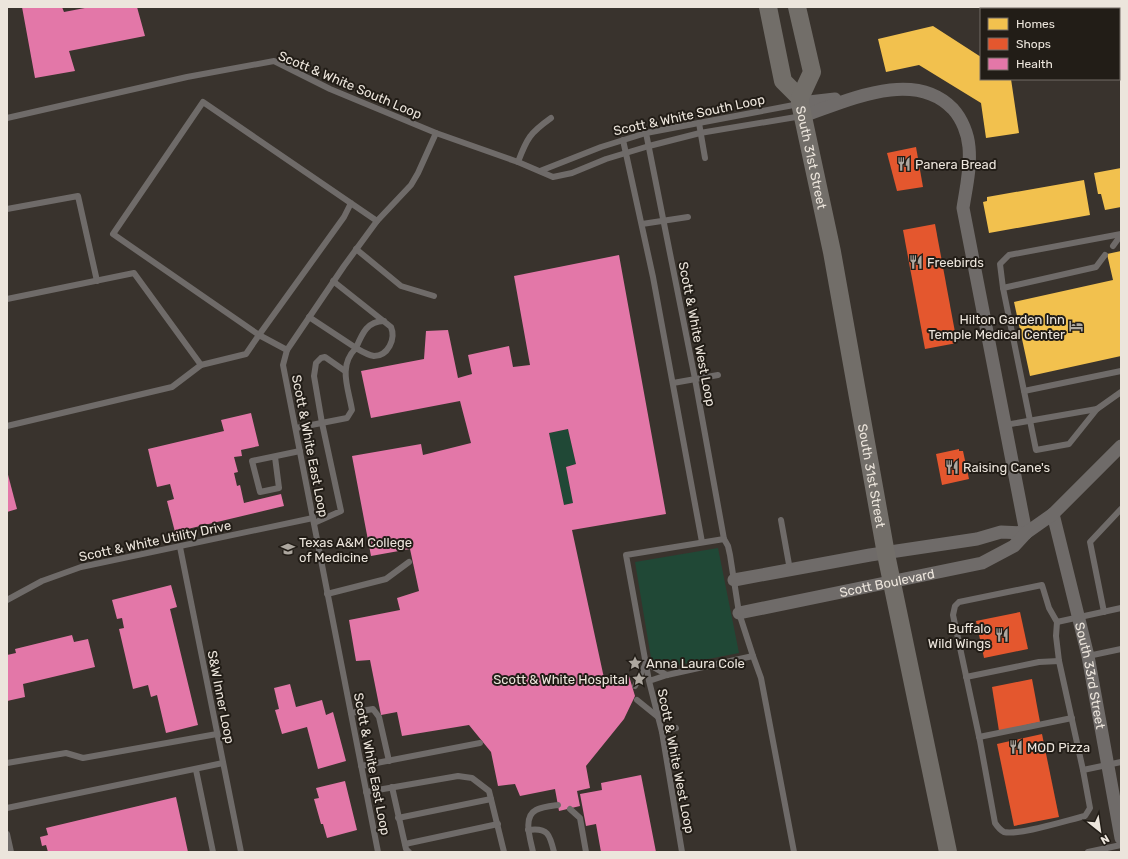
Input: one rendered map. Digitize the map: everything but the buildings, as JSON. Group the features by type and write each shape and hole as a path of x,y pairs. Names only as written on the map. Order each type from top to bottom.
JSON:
{"main road":[{"name":"South 31st Street","path":"768,7 783,81 801,106 832,252 886,554 948,852"},
{"name":"South 31st Street","path":"797,7 812,72 801,106"}],"street":[{"path":"801,106 861,97 887,90 912,89 932,94 948,104 960,117 969,145 970,162 963,208 1026,532"},
{"name":"Scott Boulevard","path":"739,613 982,563 1014,546 1026,532 1054,514 1121,446"},
{"name":"South 33rd Street","path":"1054,514 1088,656 1121,838"},
{"name":"Scott Boulevard","path":"734,580 977,539 1001,532 1026,532"}],"lane":[{"name":"Scott & White South Loop","path":"7,118 187,77 274,61 330,89 436,133 518,162 553,177 649,146 801,106"},
{"path":"287,350 260,335 113,234 203,102 377,221"},
{"name":"Scott & White South Loop","path":"540,171 646,133 801,106"},
{"path":"518,162 526,141 535,130 551,118"},
{"path":"698,123 705,158"},
{"name":"Scott & White East Loop","path":"378,852 283,365 287,350 356,249 377,221 411,184 418,173 436,133"},
{"name":"Scott & White West Loop","path":"646,133 695,379 724,539 728,546 739,613 761,678 794,852"},
{"path":"623,140 642,224 702,542 724,539"},
{"path":"7,209 78,196 96,281"},
{"path":"7,426 172,387 201,365 246,354 344,217 351,203"},
{"path":"642,224 688,217"},
{"path":"1112,246 1121,234"},
{"path":"1121,234 1009,255 1000,264 1003,288 1036,450 1069,444 1097,410 1121,392"},
{"path":"356,249 401,286 434,296"},
{"path":"1003,288 1096,267 1105,255"},
{"path":"7,299 134,273 201,365"},
{"path":"309,317 356,348 372,356 379,355 388,348 393,340 394,333 391,327 333,282"},
{"path":"296,428 342,420 351,414 352,410 345,371 346,359 356,348 367,327 373,322 384,321"},
{"path":"322,423 314,376 316,363 321,358 325,357 345,371"},
{"path":"1024,391 1121,371"},
{"path":"673,383 718,375"},
{"path":"1005,425 1097,410"},
{"name":"Scott & White Utility Drive","path":"7,600 63,572 313,520 341,511 322,423"},
{"path":"274,457 279,488 260,492 252,461 300,451"},
{"path":"1104,612 1090,542 1121,509"},
{"path":"781,520 790,570"},
{"name":"Scott & White West Loop","path":"682,852 662,732 649,681 626,555 702,542"},
{"name":"S&W Inner Loop","path":"180,547 241,852"},
{"path":"327,594 386,579 409,562"},
{"path":"1042,585 1049,608 1057,622 1056,636 1059,661 1090,808 1085,816 1027,830 1004,832 995,823 979,737 953,615 955,606 960,602 1042,585"},
{"path":"1057,622 1121,608"},
{"path":"1088,656 1121,649"},
{"path":"649,681 667,675 754,656"},
{"path":"966,677 1039,662 1059,661"},
{"path":"636,686 646,663 667,675"},
{"path":"637,700 658,717"},
{"path":"351,713 373,709 379,717 389,760"},
{"path":"979,737 1072,718"},
{"path":"662,732 676,728"},
{"path":"7,763 66,752 83,758 217,734"},
{"path":"361,766 480,743"},
{"path":"1083,770 1121,762"},
{"path":"7,808 196,770 223,763"},
{"path":"196,770 213,852"},
{"path":"366,792 458,776 472,778 482,784 489,791 504,852"},
{"path":"392,787 398,818 405,844 409,852"},
{"path":"398,818 491,798"},
{"path":"533,852 528,830 532,812 536,809 558,805"},
{"path":"570,809 580,818 586,852"},
{"path":"405,844 498,824"},
{"path":"528,830 536,829 548,833 554,852"},
{"path":"7,834 11,852"},
{"path":"1088,852 1121,845"}],"green space":[{"path":"568,429 576,464 566,467 573,503 564,505 549,433"},
{"path":"718,548 739,653 653,670 635,562"}],"place":[{"name":"Panera Bread","path":"904,164"},
{"name":"Freebirds","path":"916,262"},
{"name":"Hilton Garden Inn Temple Medical Center","path":"1076,326"},
{"name":"Raising Cane's","path":"952,467"},
{"name":"Texas A&M College of Medicine","path":"288,549"},
{"name":"Buffalo Wild Wings","path":"1002,635"},
{"name":"Anna Laura Cole","path":"635,663"},
{"name":"Scott & White Hospital","path":"639,679"},
{"name":"MOD Pizza","path":"1016,747"}]}
